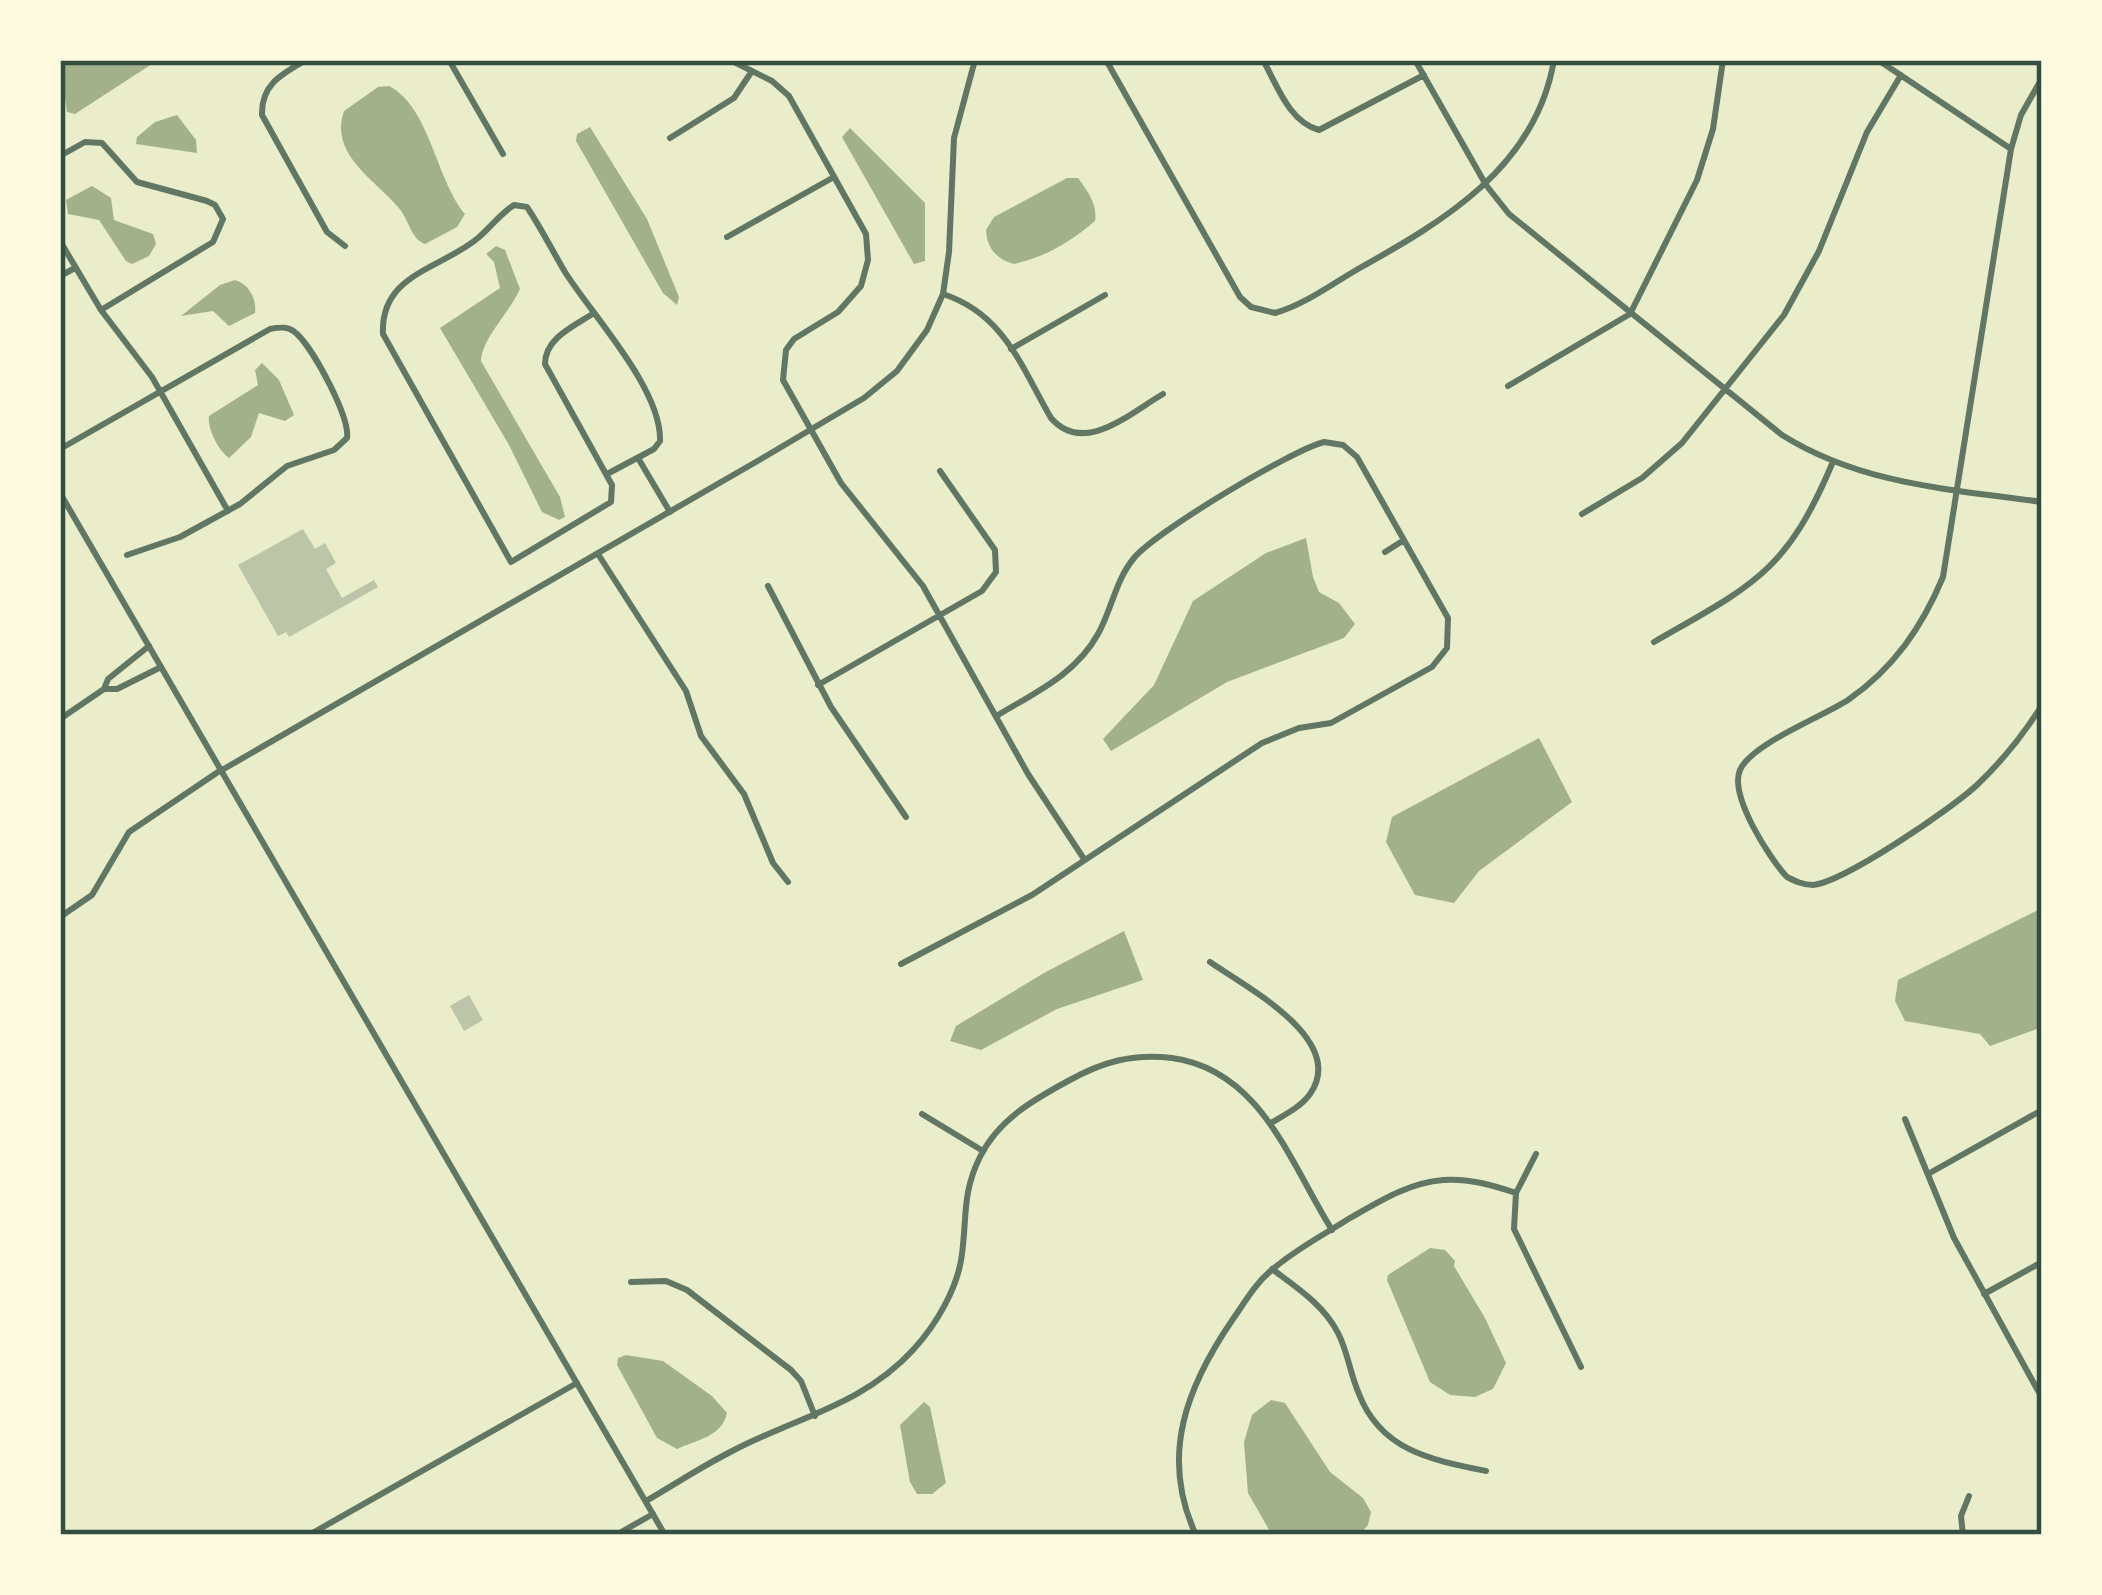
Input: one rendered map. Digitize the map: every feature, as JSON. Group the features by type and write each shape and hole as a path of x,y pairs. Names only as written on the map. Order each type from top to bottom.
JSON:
{"street":[{"path":"306,60 272,82 263,96 265,124 327,232 345,246"},
{"path":"448,60 503,154"},
{"path":"730,60 772,81 794,103 866,235 868,260 861,286 847,305 803,331 786,350 783,380 862,514 907,565 941,615 1028,774 1084,860"},
{"path":"60,917 92,895 129,832 221,770 670,513 864,398 897,371 927,330 943,293 950,252 954,138 975,60"},
{"path":"1106,60 1240,297 1262,311 1286,310 1441,222 1486,185 1527,131 1543,101 1554,60"},
{"path":"1263,60 1295,116 1316,130 1332,126 1424,75"},
{"path":"1415,60 1486,185 1526,231 1782,435 1832,464 1868,475 2042,502"},
{"path":"1508,386 1630,314 1697,180 1713,129 1723,60"},
{"path":"1878,60 2011,149"},
{"path":"670,138 725,106 752,71"},
{"path":"1582,514 1658,466 1682,442 1799,293 1850,166 1901,75"},
{"path":"2042,79 2021,115 2011,149 1943,577 1899,656 1846,701 1752,756 1740,770 1738,797 1779,868 1798,883 1827,881 1941,814 1986,775 2042,705"},
{"path":"60,156 85,142 102,143 137,182 207,201 223,219 213,242 100,310"},
{"path":"728,237 834,177"},
{"path":"594,313 554,340 544,364 613,485 611,502 512,562 383,334 384,310 397,288 474,241 504,212 520,204 527,207 629,362 658,424 660,441 607,474"},
{"path":"60,242 100,310 140,359 227,512"},
{"path":"60,276 75,268"},
{"path":"943,293 991,318 1051,418 1075,435 1099,431 1163,394"},
{"path":"1011,349 1105,295"},
{"path":"60,449 270,329 287,328 301,338 345,415 349,432 342,445 286,466 227,512 180,537 128,555"},
{"path":"901,964 1000,914 1262,743 1299,728 1331,723 1432,668 1442,658 1450,637 1443,608 1357,457 1343,445 1324,442 1150,542 1124,572 1086,652 1052,683 998,715"},
{"path":"638,458 670,513"},
{"path":"1654,641 1738,593 1772,567 1800,532 1832,464"},
{"path":"818,685 991,582 997,561 990,540 940,471"},
{"path":"60,493 665,1535"},
{"path":"1385,552 1404,540"},
{"path":"598,554 686,691 701,736 744,794 773,863 788,882"},
{"path":"768,586 818,685 907,818"},
{"path":"60,719 104,689 108,679 148,646"},
{"path":"104,689 116,689 161,667"},
{"path":"1210,962 1263,998 1314,1046 1319,1061 1312,1093 1271,1124"},
{"path":"646,1501 756,1439 815,1416 881,1381 916,1348 947,1301 963,1252 964,1200 983,1150 1017,1112 1087,1070 1116,1059 1158,1056 1212,1070 1252,1099 1271,1124 1332,1230"},
{"path":"1928,1174 2042,1110"},
{"path":"922,1114 983,1150"},
{"path":"1905,1119 1954,1238 2042,1398"},
{"path":"1537,1154 1516,1193 1514,1228 1581,1367"},
{"path":"1196,1535 1179,1467 1184,1413 1194,1382 1255,1286 1272,1269 1332,1230 1390,1194 1418,1184 1468,1180 1516,1193"},
{"path":"1984,1294 2042,1262"},
{"path":"1272,1269 1330,1319 1376,1426 1416,1455 1486,1471"},
{"path":"631,1282 666,1281 687,1290 791,1370 801,1381 815,1416"},
{"path":"309,1535 577,1383"},
{"path":"1963,1535 1960,1516 1969,1496"},
{"path":"616,1535 653,1514"}],"shaded area":[{"path":"60,60 102,64 158,60 75,114 67,112"},
{"path":"389,86 414,110 465,214 457,227 425,244 398,207 356,165 343,140 344,111 378,87"},
{"path":"177,115 196,140 197,153 136,144 137,137 155,122"},
{"path":"590,127 647,219 679,297 677,305 663,293 576,141 577,134"},
{"path":"850,128 925,203 925,261 914,264 842,137"},
{"path":"1067,178 1078,178 1085,188 1095,221 1037,257 1014,264 997,256 986,230 994,217"},
{"path":"92,186 111,198 114,220 153,234 156,244 149,256 132,264 126,261 99,220 68,214 66,200"},
{"path":"496,246 505,250 520,289 486,343 481,361 560,497 565,517 559,520 542,512 509,445 440,328 500,288 494,262 486,254"},
{"path":"235,280 251,293 255,313 229,326 213,311 181,316 220,285"},
{"path":"262,363 279,380 294,415 285,421 259,413 251,437 229,458 214,439 209,416 258,385 255,370"},
{"path":"1306,538 1319,592 1339,603 1355,624 1344,638 1227,682 1111,751 1103,739 1154,685 1193,601 1266,553"},
{"path":"1539,738 1572,802 1479,871 1454,903 1415,895 1386,842 1392,817"},
{"path":"2042,908 2042,1027 1990,1046 1980,1034 1905,1021 1895,1001 1898,980"},
{"path":"1124,931 1143,980 1057,1009 981,1050 950,1041 956,1026"},
{"path":"1430,1248 1445,1250 1455,1261 1506,1363 1493,1389 1475,1397 1450,1395 1430,1382 1387,1280"},
{"path":"618,1358 663,1361 712,1396 727,1413 720,1427 677,1449 657,1438 617,1365"},
{"path":"1271,1400 1285,1403 1330,1472 1363,1498 1371,1512 1359,1535 1272,1535 1248,1493 1244,1442 1252,1415"},
{"path":"924,1402 930,1407 946,1483 932,1494 917,1494 910,1482 900,1425"}],"building":[{"path":"303,529 315,549 325,543 336,563 326,569 342,598 374,580 378,587 289,637 286,632 278,636 238,565"},
{"path":"469,995 483,1020 464,1031 450,1006"}]}
